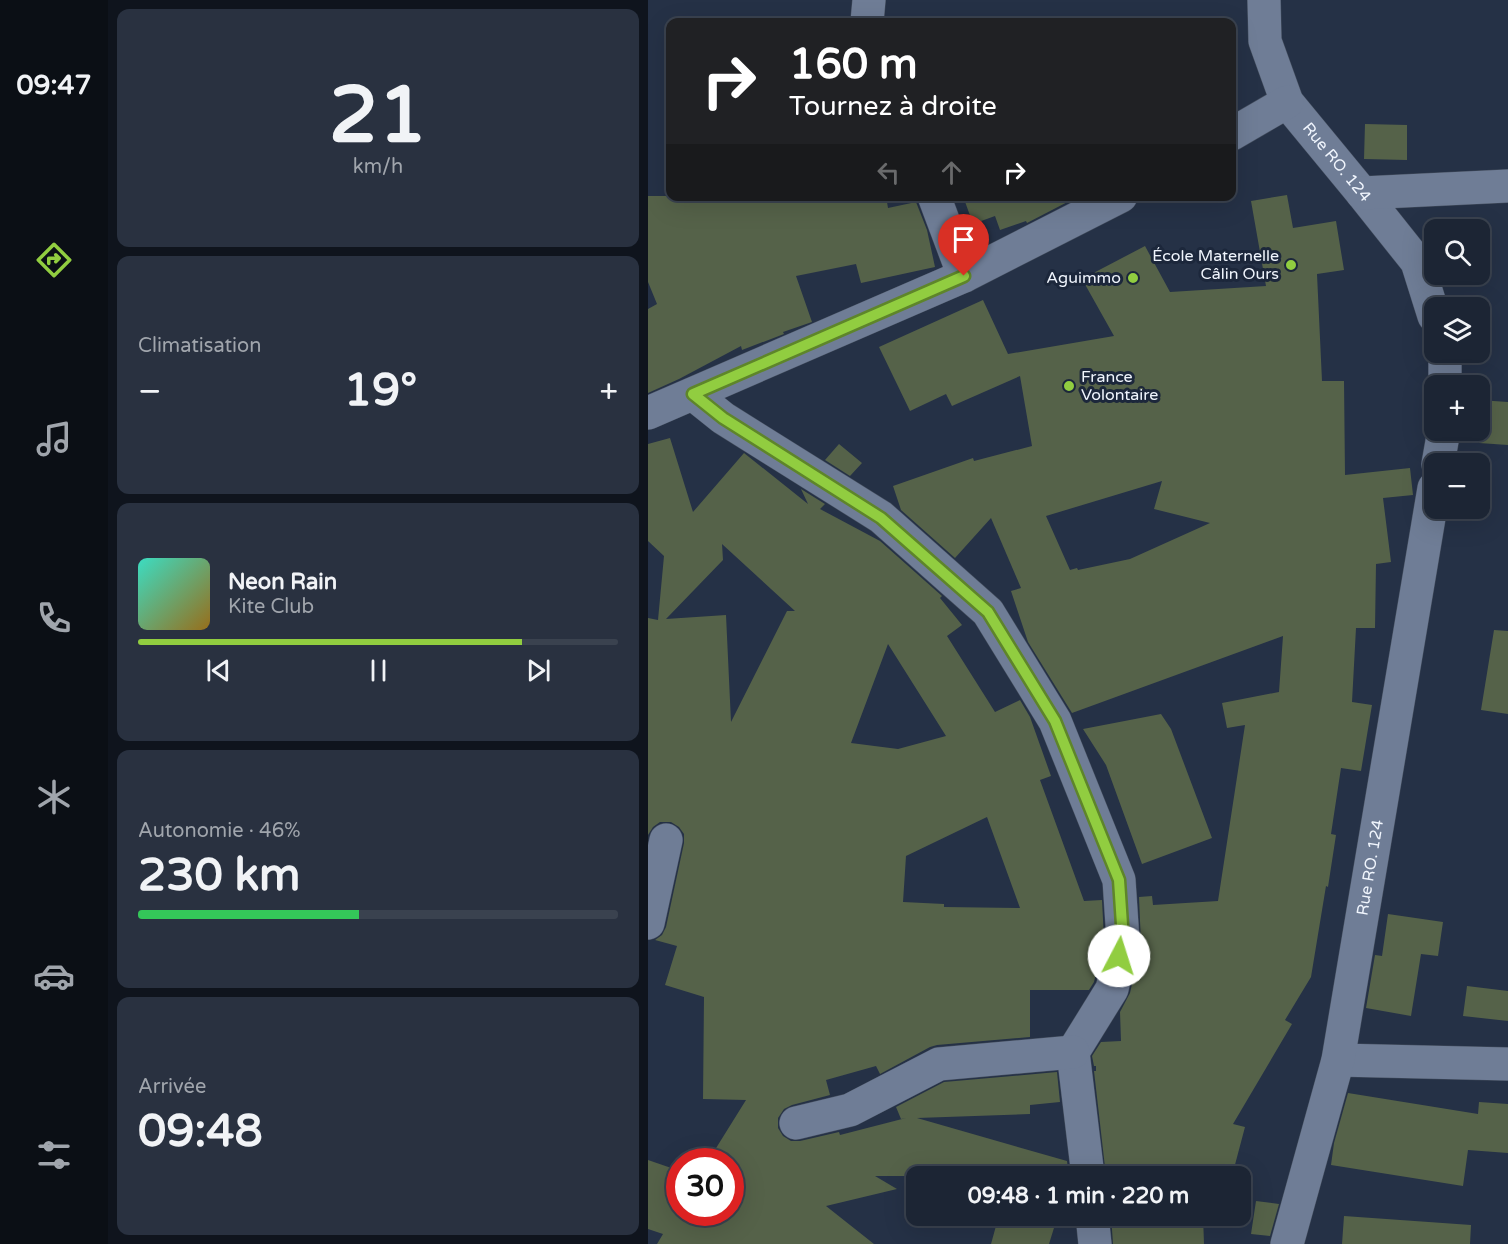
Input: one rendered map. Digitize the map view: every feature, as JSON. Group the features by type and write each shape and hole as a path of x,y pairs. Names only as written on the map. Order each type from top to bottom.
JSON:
{"street":[{"path":"867,18 869,0"},
{"name":"Rue RO. 124","path":"1264,0 1265,41 1287,102 1417,262 1428,297"},
{"path":"1236,132 1287,102"},
{"path":"1362,193 1508,186"},
{"path":"936,201 964,276"},
{"path":"648,413 964,276 1111,201"},
{"path":"693,394 723,418 881,518 988,612 1055,721 1119,880 1123,940 1112,989 1073,1052 1087,1166"},
{"name":"Rue RO. 124","path":"1287,1244 1338,1060 1429,519"},
{"path":"648,923 666,840"},
{"path":"796,1123 850,1110 939,1064 1073,1052"},
{"path":"1338,1060 1508,1064"},
{"path":"1093,1226 1095,1244"}],"building":[{"path":"1365,124 1407,125 1407,160 1364,159"},
{"path":"1287,195 1293,228 1336,221 1344,270 1317,274 1322,381 1344,381 1345,475 1410,468 1413,495 1383,498 1391,562 1376,564 1375,628 1356,628 1352,702 1372,705 1361,771 1341,768 1331,834 1336,835 1311,977 1285,1020 1292,1024 1233,1124 1245,1127 1235,1166 1105,1166 1094,1071 1096,1071 1096,1066 1094,1066 1092,1056 1101,1042 1121,1041 1120,1012 1130,993 1141,944 1139,897 1152,896 1153,905 1218,901 1245,725 1227,728 1222,703 1279,692 1283,636 1072,713 1028,642 1011,591 1021,588 991,518 955,558 901,510 893,486 973,458 974,461 1032,446 1020,376 952,406 946,394 910,411 879,347 983,300 1008,354 1114,336 1082,279 1145,246 1170,292 1266,286 1251,201","holes":["1162,481 1154,509 1210,523 1130,559 1070,570 1046,516"]},
{"path":"648,196 666,196 666,201 887,201 888,208 916,202 927,230 935,267 861,283 856,264 796,276 812,322 742,350 741,346 648,393 648,309 657,304 648,282"},
{"path":"965,201 1069,201 1027,223 1026,221 1000,230 995,216 973,224"},
{"path":"1490,401 1508,402 1508,445 1479,443 1479,441 1490,441"},
{"path":"670,438 693,512 744,453 808,504 801,489 825,504 820,509 880,541 942,596 940,598 962,625 947,636 995,712 1020,700 1030,717 1051,776 1040,780 1084,901 1102,900 1104,939 1094,982 1089,990 1030,990 1030,1037 937,1045 880,1074 876,1066 826,1080 830,1095 784,1109 778,1118 778,1128 783,1136 791,1141 839,1132 840,1135 906,1118 901,1119 896,1107 944,1082 1057,1072 1060,1102 1030,1105 1030,1114 917,1118 1067,1161 1068,1166 906,1166 906,1176 875,1176 897,1189 826,1206 874,1244 657,1244 663,1234 648,1229 648,1160 666,1166 666,1226 744,1226 744,1148 716,1148 746,1100 703,1099 704,997 665,985 677,946 655,940 662,935 666,927 684,834 671,822 660,822 648,835 648,618 658,620 664,556 648,541 648,444","holes":["722,544 795,611 787,611 731,722 726,615 666,619 723,560","888,644 946,736 898,749 851,743","987,817 1020,908 944,907 944,904 903,902 906,856"]},
{"path":"839,444 862,463 850,476 825,460"},
{"path":"1494,630 1508,631 1508,714 1481,710"},
{"path":"1161,714 1171,729 1212,838 1142,864 1106,765 1083,729"},
{"path":"1388,914 1443,922 1438,956 1421,954 1411,1016 1366,1008 1375,955 1382,956"},
{"path":"1467,986 1508,991 1508,1021 1463,1016"},
{"path":"1348,1093 1478,1114 1479,1102 1508,1104 1508,1153 1468,1150 1463,1186 1331,1165 1334,1143"},
{"path":"1256,1201 1279,1204 1270,1236 1251,1234"},
{"path":"1344,1216 1471,1225 1470,1244 1342,1244"},
{"path":"996,1226 1055,1226 1049,1244 991,1244"},
{"path":"1112,1226 1203,1226 1204,1244 1113,1244"}],"place":[{"name":"École Maternelle Câlin Ours","path":"1291,265"},
{"name":"Aguimmo","path":"1133,278"},
{"name":"France Volontaire","path":"1069,386"}],"route":[{"path":"964,276 693,394 723,418 881,518 988,612 1055,721 1119,880 1123,940 1119,956"}]}
